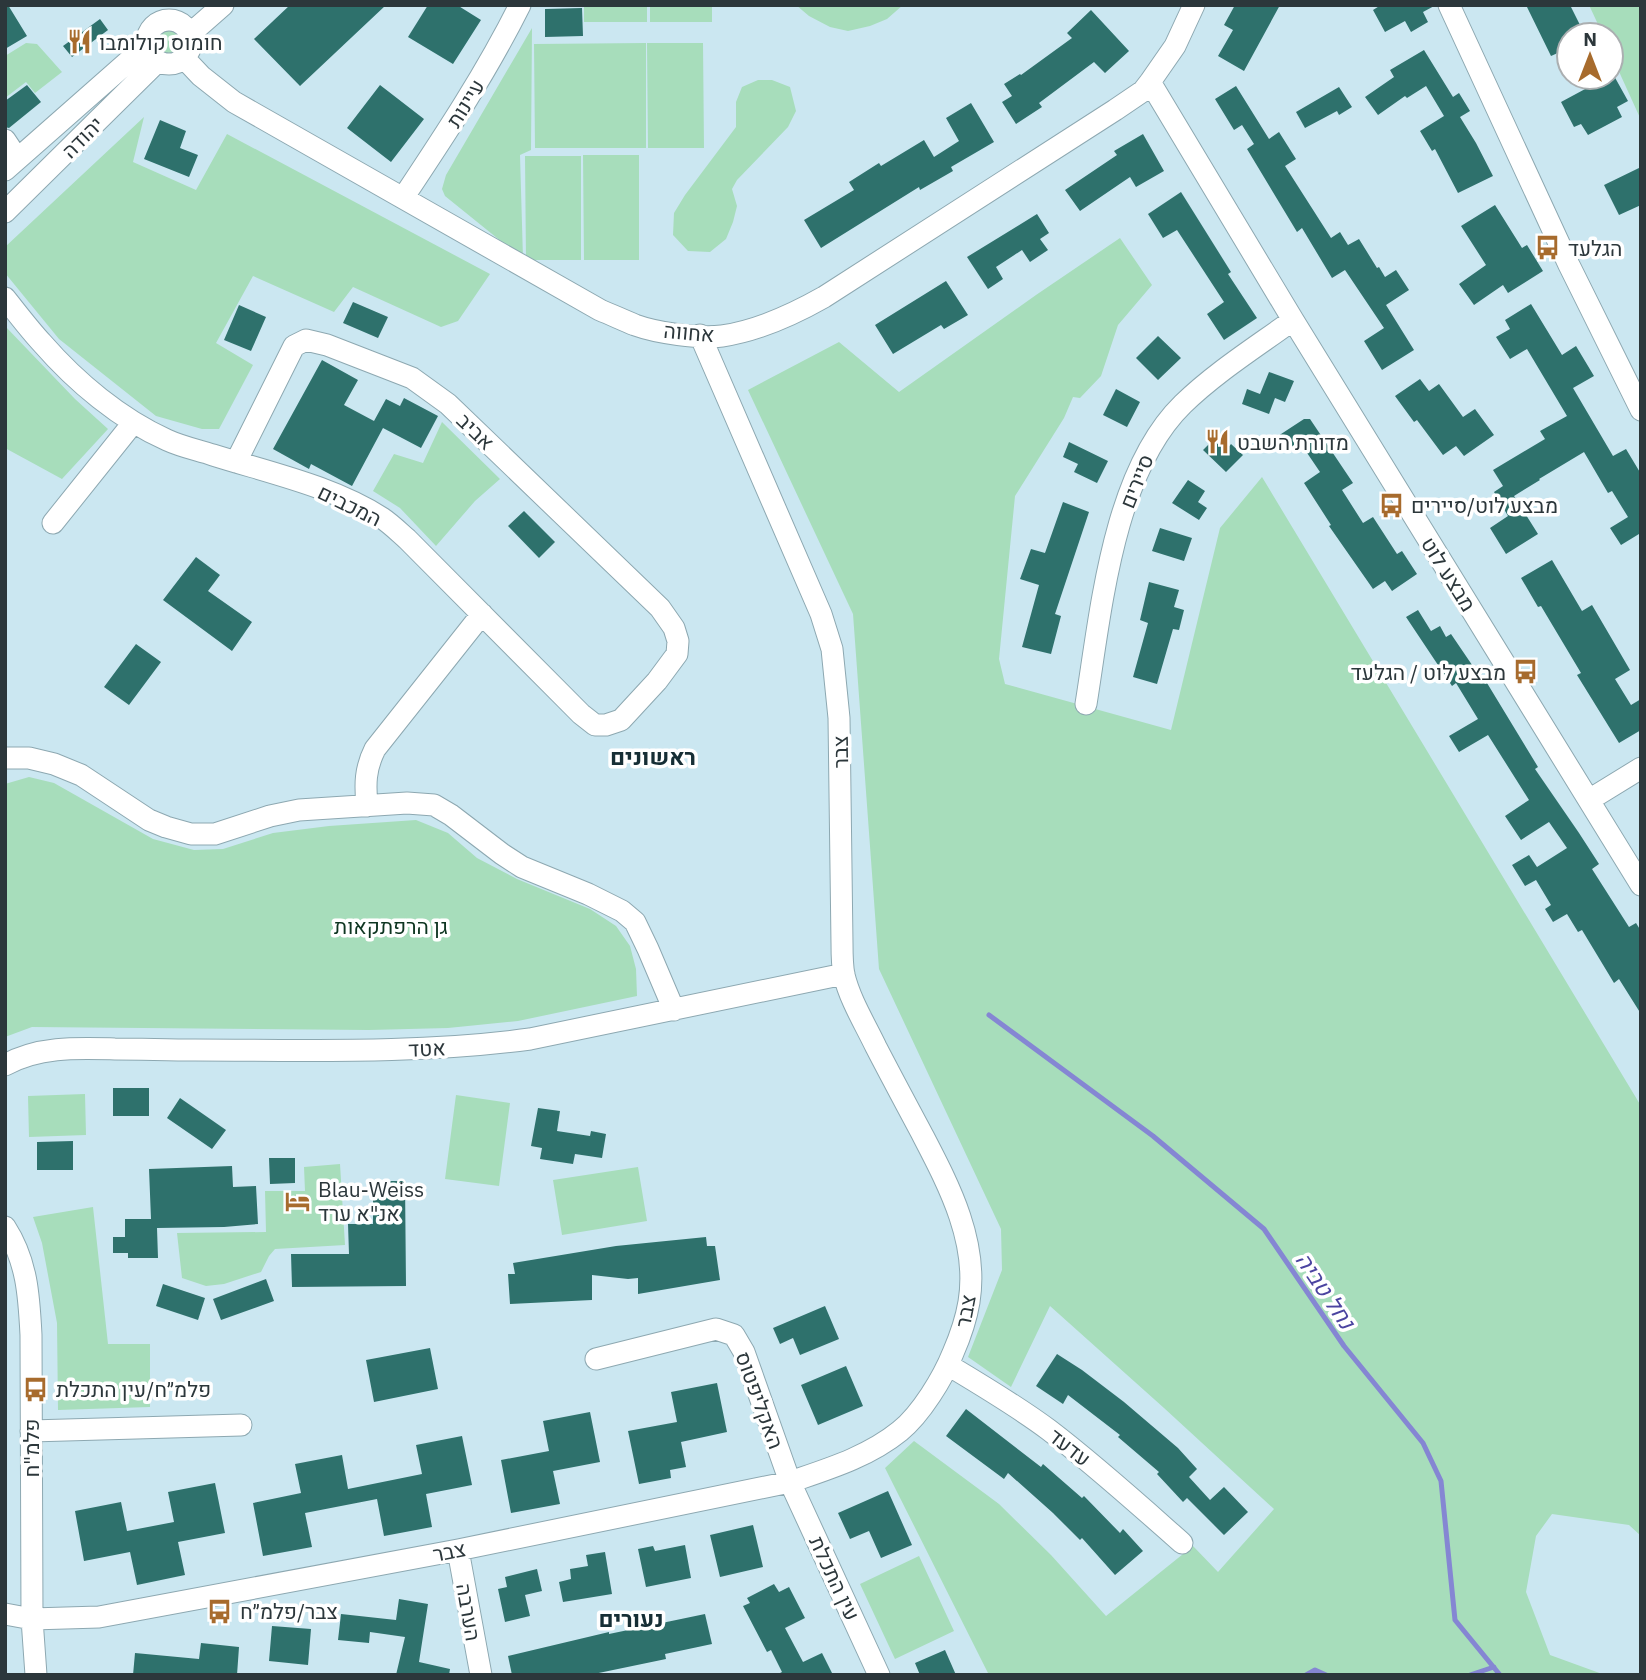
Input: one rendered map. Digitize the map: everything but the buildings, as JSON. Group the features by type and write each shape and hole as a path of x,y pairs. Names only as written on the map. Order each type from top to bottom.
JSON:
{"street":[{"path":"191,5 183,27 190,47 184,58 169,64 152,53 147,38 154,25 160,21 183,27 223,5"},
{"name":"עיינות","path":"403,198 469,98 520,5"},
{"name":"אחווה","path":"184,58 201,76 234,102 600,310 638,326 680,335 721,336 760,326 799,311 837,289 1143,91 1175,46 1195,5"},
{"path":"1449,5 1569,265 1641,410"},
{"name":"יהודה","path":"11,164 152,53"},
{"name":"יהודה","path":"5,212 152,53"},
{"name":"מבצע לוט","path":"1150,82 1293,320 1641,885"},
{"path":"5,140 11,164"},
{"name":"המכבים","path":"5,298 42,344 70,372 133,423 169,441 322,489 358,504 385,520 595,725 621,720 657,681"},
{"name":"סיירים","path":"1086,704 1102,601 1116,539 1133,481 1154,438 1182,405 1218,374 1293,320"},
{"name":"צבר","path":"5,1614 32,1619 99,1617 458,1550 790,1482 833,1468 870,1451 902,1430 930,1397 948,1365 961,1336 969,1302 971,1270 967,1238 956,1204 855,1006 844,974 839,718 832,649 821,614 700,335"},
{"name":"אביב","path":"236,462 287,357 294,346 306,340 327,345 412,378 448,404 660,608 674,628 678,641 677,653 657,681"},
{"path":"53,523 133,423"},
{"path":"367,806 368,764 375,749 482,614"},
{"path":"5,758 29,758 81,775 149,820 191,834 215,834 270,816 299,810 407,803 434,805 522,867 588,894 622,911 635,922 674,1010"},
{"path":"1589,800 1641,768"},
{"name":"אטד","path":"5,1065 37,1052 74,1048 415,1049 484,1045 674,1010 844,974"},
{"name":"פלמ\"ח","path":"5,1227 22,1261 29,1297 32,1619 36,1675"},
{"name":"האקליפטוס","path":"596,1359 716,1329 734,1335 744,1352 790,1482"},
{"name":"עדעד","path":"948,1365 1000,1396 1047,1429 1093,1464 1182,1543"},
{"path":"31,1431 241,1425"},
{"name":"עין התכלת","path":"790,1482 879,1675"},
{"name":"הערבה","path":"458,1550 481,1675"}],"green space":[{"path":"584,5 647,5 647,22 584,22"},
{"path":"650,5 712,5 712,22 650,22"},
{"path":"796,5 903,5 887,19 848,31 830,27 809,16"},
{"path":"1589,5 1641,5 1641,120 1625,85 1625,21 1596,21"},
{"path":"169,24 181,29 186,41 181,53 169,58 157,53 152,41 157,29"},
{"path":"532,28 531,150 520,155 523,259 445,196 442,189 446,175"},
{"path":"26,43 37,44 62,72 35,93 26,82 5,98 5,56"},
{"path":"646,43 646,148 535,148 534,44"},
{"path":"647,43 703,43 704,148 648,148"},
{"path":"758,80 772,80 790,87 796,111 788,127 737,180 732,189 737,206 726,239 710,252 688,251 673,235 674,213 736,127 736,102 742,87"},
{"path":"144,117 133,162 196,190 227,134 490,274 458,321 441,327 353,287 334,312 253,276 216,343 253,365 219,429 202,429 156,416 59,339 5,273 5,247"},
{"path":"583,155 639,155 639,260 584,260"},
{"path":"525,156 581,156 581,260 526,260"},
{"path":"1120,238 1152,285 1118,325 1101,376 1080,398 1073,397 1064,418 1015,496 999,659 1005,684 1171,730 1220,528 1262,477 1641,1106 1641,1536 1629,1525 1552,1514 1536,1536 1526,1592 1550,1655 1605,1675 989,1675 885,1468 914,1441 999,1504 1051,1555 1106,1616 1193,1546 1218,1572 1274,1509 1050,1306 1011,1387 968,1357 1002,1270 1001,1229 879,969 853,614 748,390 839,342 899,392"},
{"path":"5,326 75,399 108,429 62,479 5,448"},
{"path":"442,422 500,479 475,501 436,546 400,508 373,491 394,454 423,463"},
{"name":"גן הרפתקאות","path":"29,777 54,783 153,839 194,850 223,849 273,833 416,820 448,833 477,858 517,879 590,909 616,926 630,946 636,969 637,996 518,1021 448,1028 369,1030 32,1027 5,1037 5,784"},
{"path":"85,1094 86,1135 29,1137 28,1096"},
{"path":"456,1095 510,1103 499,1186 445,1179"},
{"path":"340,1164 345,1245 275,1249 261,1272 224,1284 206,1286 182,1278 177,1233 266,1232 265,1191 305,1191 304,1167"},
{"path":"638,1167 647,1221 562,1235 553,1180"},
{"path":"93,1207 108,1344 150,1344 150,1407 58,1410 57,1323 42,1243 33,1217"},
{"path":"919,1556 954,1631 895,1659 860,1584"}],"waterway":[{"name":"נחל טביה","path":"989,1015 1153,1136 1264,1229 1344,1346 1423,1443 1441,1481 1455,1620 1500,1675"},
{"path":"1470,1675 1494,1667"},
{"path":"1306,1675 1315,1670 1326,1675"}],"place":[{"name":"חומוס קולומבו","path":"79,42"},
{"name":"הגלעד","path":"1548,248"},
{"name":"מדורת השבט","path":"1217,442"},
{"name":"מבצע לוט/סיירים","path":"1391,505"},
{"name":"מבצע לוט / הגלעד","path":"1526,672"},
{"name":"Blau-Weiss אנ\"א ערד","path":"298,1201"},
{"name":"פלמ״ח/עין התכלת","path":"36,1389"},
{"name":"צבר/פלמ״ח","path":"220,1611"}],"district":[{"name":"ראשונים","path":"653,756"},
{"name":"נעורים","path":"631,1618"}]}
